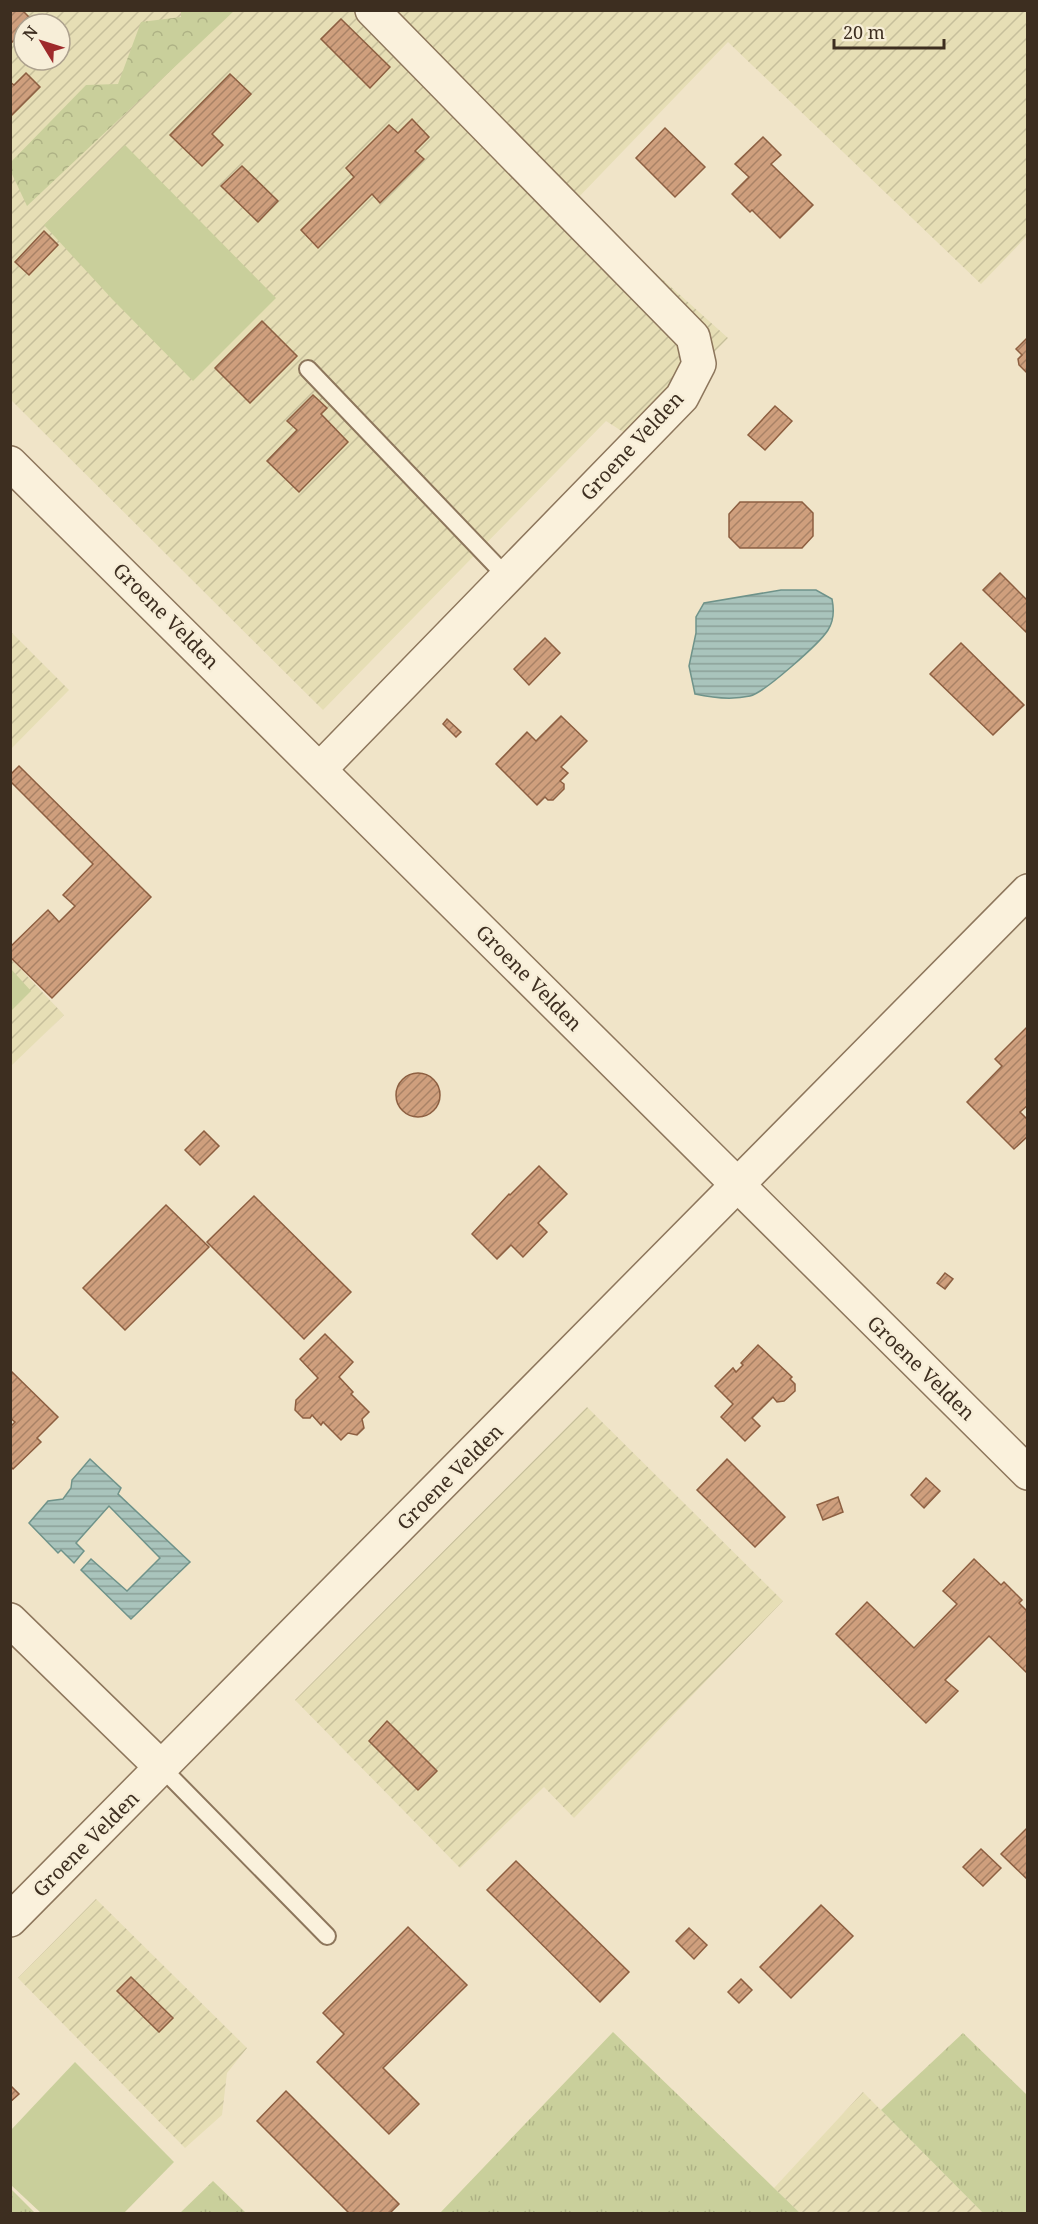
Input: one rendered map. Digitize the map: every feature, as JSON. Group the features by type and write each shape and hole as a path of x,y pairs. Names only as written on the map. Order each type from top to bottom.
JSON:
{"street":[{"name":"Groene Velden","path":"321,768 682,397 699,364 693,337 372,10"},
{"name":"Groene Velden","path":"10,463 321,768 737,1187 1028,1473"},
{"name":"Groene Velden","path":"10,1920 1028,891"},
{"path":"10,1620 162,1768"}],"lane":[{"path":"308,369 506,576"},
{"path":"162,1768 327,1936"}],"shaded area":[{"path":"10,11 1027,11 1027,236 981,284 728,42 575,201 728,338 631,437 606,421 323,710 11,400"},
{"path":"11,632 69,690 10,749"},
{"path":"11,959 64,1015 11,1066"},
{"path":"587,1407 783,1601 574,1818 544,1787 460,1868 295,1700"},
{"path":"96,1899 247,2048 227,2073 222,2115 185,2148 18,1978"},
{"path":"863,2092 983,2213 800,2213 774,2188"}],"green space":[{"path":"181,11 234,11 27,206 11,172 11,162 86,85 118,84 141,22 181,17"},
{"path":"125,145 276,298 193,381 113,300 44,225"},
{"path":"11,969 31,991 11,1011"},
{"path":"613,2032 774,2188 800,2213 440,2213"},
{"path":"963,2033 1027,2095 1027,2213 983,2213 881,2110"},
{"path":"75,2062 174,2162 124,2213 41,2213 11,2185 11,2130"},
{"path":"213,2181 246,2213 180,2213"},
{"path":"11,2189 35,2213 11,2213"}],"water":[{"path":"781,590 816,590 832,599 832,619 823,636 791,667 757,693 729,698 695,694 689,666 696,633 696,617 704,603"},
{"path":"90,1459 121,1488 118,1494 190,1562 131,1619 81,1570 91,1559 127,1591 160,1558 109,1506 76,1543 84,1551 74,1563 61,1550 58,1553 29,1523 48,1501 63,1499 71,1488 72,1480"}],"building":[{"path":"10,10 22,10 24,12 12,12 12,42 10,44"},
{"path":"341,19 390,67 370,88 321,39"},
{"path":"26,73 40,87 10,117 10,82 14,85"},
{"path":"230,74 251,94 212,134 223,145 202,166 170,135"},
{"path":"412,119 429,137 415,151 424,159 380,203 372,194 318,248 301,230 354,177 346,168 389,125 398,133"},
{"path":"665,128 705,167 675,197 636,158"},
{"path":"763,137 781,155 771,164 813,205 780,238 732,194 749,177 735,164"},
{"path":"242,166 278,201 258,222 221,186"},
{"path":"44,231 58,245 29,275 15,262"},
{"path":"262,321 297,356 250,403 215,368"},
{"path":"1028,337 1028,374 1019,365 1018,359 1022,355 1016,349"},
{"path":"313,395 327,408 321,414 348,442 299,492 267,461 297,430 287,421"},
{"path":"775,406 792,421 765,450 748,435"},
{"path":"740,502 802,502 813,513 813,536 802,548 740,548 729,537 729,514"},
{"path":"1000,573 1028,601 1028,634 983,590"},
{"path":"545,638 560,653 529,685 514,669"},
{"path":"961,643 1024,705 993,735 930,674"},
{"path":"561,716 587,741 561,767 568,773 560,781 564,784 564,789 553,800 545,797 537,805 496,764 527,732 536,741"},
{"path":"447,719 461,732 456,737 443,724"},
{"path":"19,766 151,897 52,998 10,957 10,947 48,910 59,922 75,906 63,895 93,864 10,781 10,775"},
{"path":"1028,1026 1028,1105 1020,1112 1028,1120 1028,1136 1014,1149 967,1102 1002,1066 995,1059"},
{"path":"418,1073 434,1079 440,1095 434,1111 418,1117 402,1111 396,1095 402,1079"},
{"path":"204,1131 219,1146 200,1165 185,1150"},
{"path":"539,1166 567,1194 538,1223 547,1232 523,1257 511,1245 497,1259 472,1234"},
{"path":"254,1196 351,1292 304,1339 207,1242"},
{"path":"166,1205 209,1247 125,1330 83,1288"},
{"path":"945,1273 953,1279 945,1289 937,1283"},
{"path":"325,1334 353,1362 339,1377 353,1392 351,1394 369,1412 362,1419 364,1428 357,1435 348,1433 341,1440 323,1422 321,1425 312,1415 310,1418 303,1418 295,1410 296,1400 318,1378 300,1359"},
{"path":"758,1345 792,1377 790,1379 795,1384 795,1391 784,1401 777,1402 773,1397 752,1418 760,1426 745,1441 721,1417 733,1404 715,1386 733,1368 736,1372 743,1365 741,1363"},
{"path":"10,1370 58,1417 37,1438 41,1442 13,1469 10,1466 10,1427 15,1422 10,1418"},
{"path":"727,1459 785,1517 755,1547 697,1490"},
{"path":"926,1478 940,1491 924,1508 911,1495"},
{"path":"838,1497 843,1512 823,1520 817,1505"},
{"path":"974,1559 1001,1585 1004,1582 1022,1600 1019,1603 1028,1612 1028,1674 989,1636 945,1680 958,1691 926,1723 836,1634 867,1602 914,1648 957,1604 943,1591"},
{"path":"387,1721 437,1771 418,1790 369,1741"},
{"path":"1028,1827 1028,1880 1001,1854"},
{"path":"981,1849 1001,1868 983,1886 963,1867"},
{"path":"516,1861 629,1972 600,2002 487,1890"},
{"path":"821,1905 853,1936 791,1998 760,1967"},
{"path":"408,1927 467,1985 383,2068 419,2104 389,2134 317,2062 344,2034 323,2013"},
{"path":"689,1928 707,1945 694,1959 676,1941"},
{"path":"131,1977 173,2018 159,2032 117,1991"},
{"path":"741,1979 752,1990 739,2003 728,1992"},
{"path":"10,2085 19,2094 10,2102"},
{"path":"286,2091 399,2204 389,2214 350,2214 257,2121"}]}
